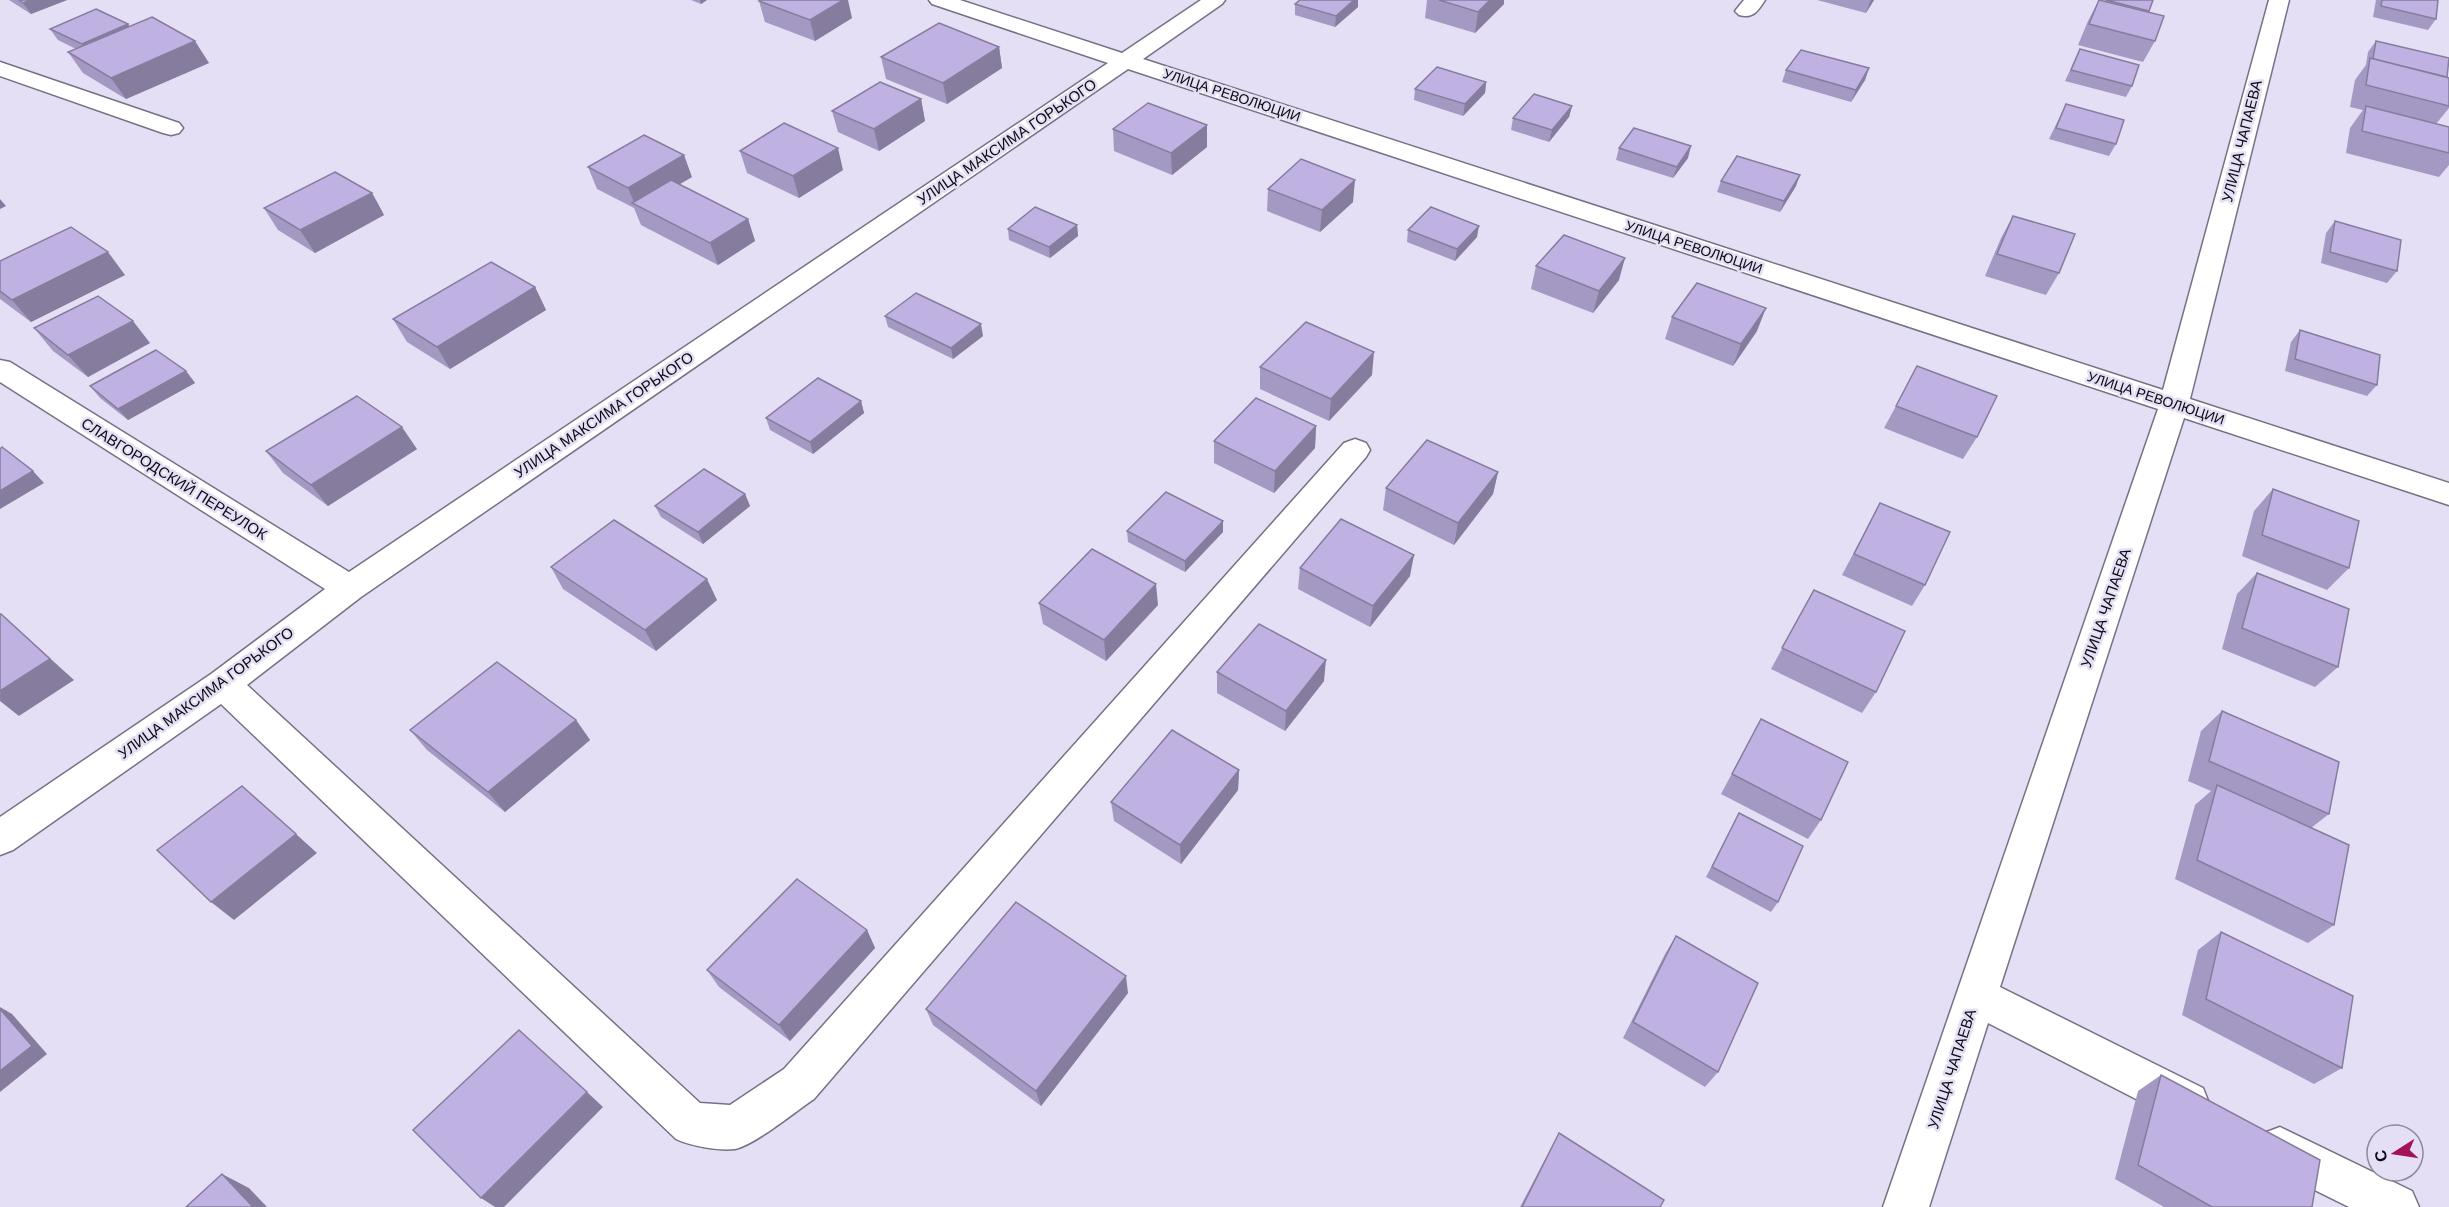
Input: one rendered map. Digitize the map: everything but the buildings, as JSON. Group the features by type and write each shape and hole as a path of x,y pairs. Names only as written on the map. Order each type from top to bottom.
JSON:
{"street":[{"name":"УЛИЦА РЕВОЛЮЦИИ","path":"939,0 2449,494"},
{"name":"УЛИЦА МАКСИМА ГОРЬКОГО","path":"0,838 223,684 349,588 1215,0"},
{"name":"УЛИЦА ЧАПАЕВА","path":"1906,1207 2174,404 2279,0"},
{"path":"0,69 171,128"},
{"name":"СЛАВГОРОДСКИЙ ПЕРЕУЛОК","path":"0,369 349,588"},
{"path":"223,684 691,1124 735,1127 799,1084 1355,450"},
{"path":"1976,996 2396,1207"}]}
